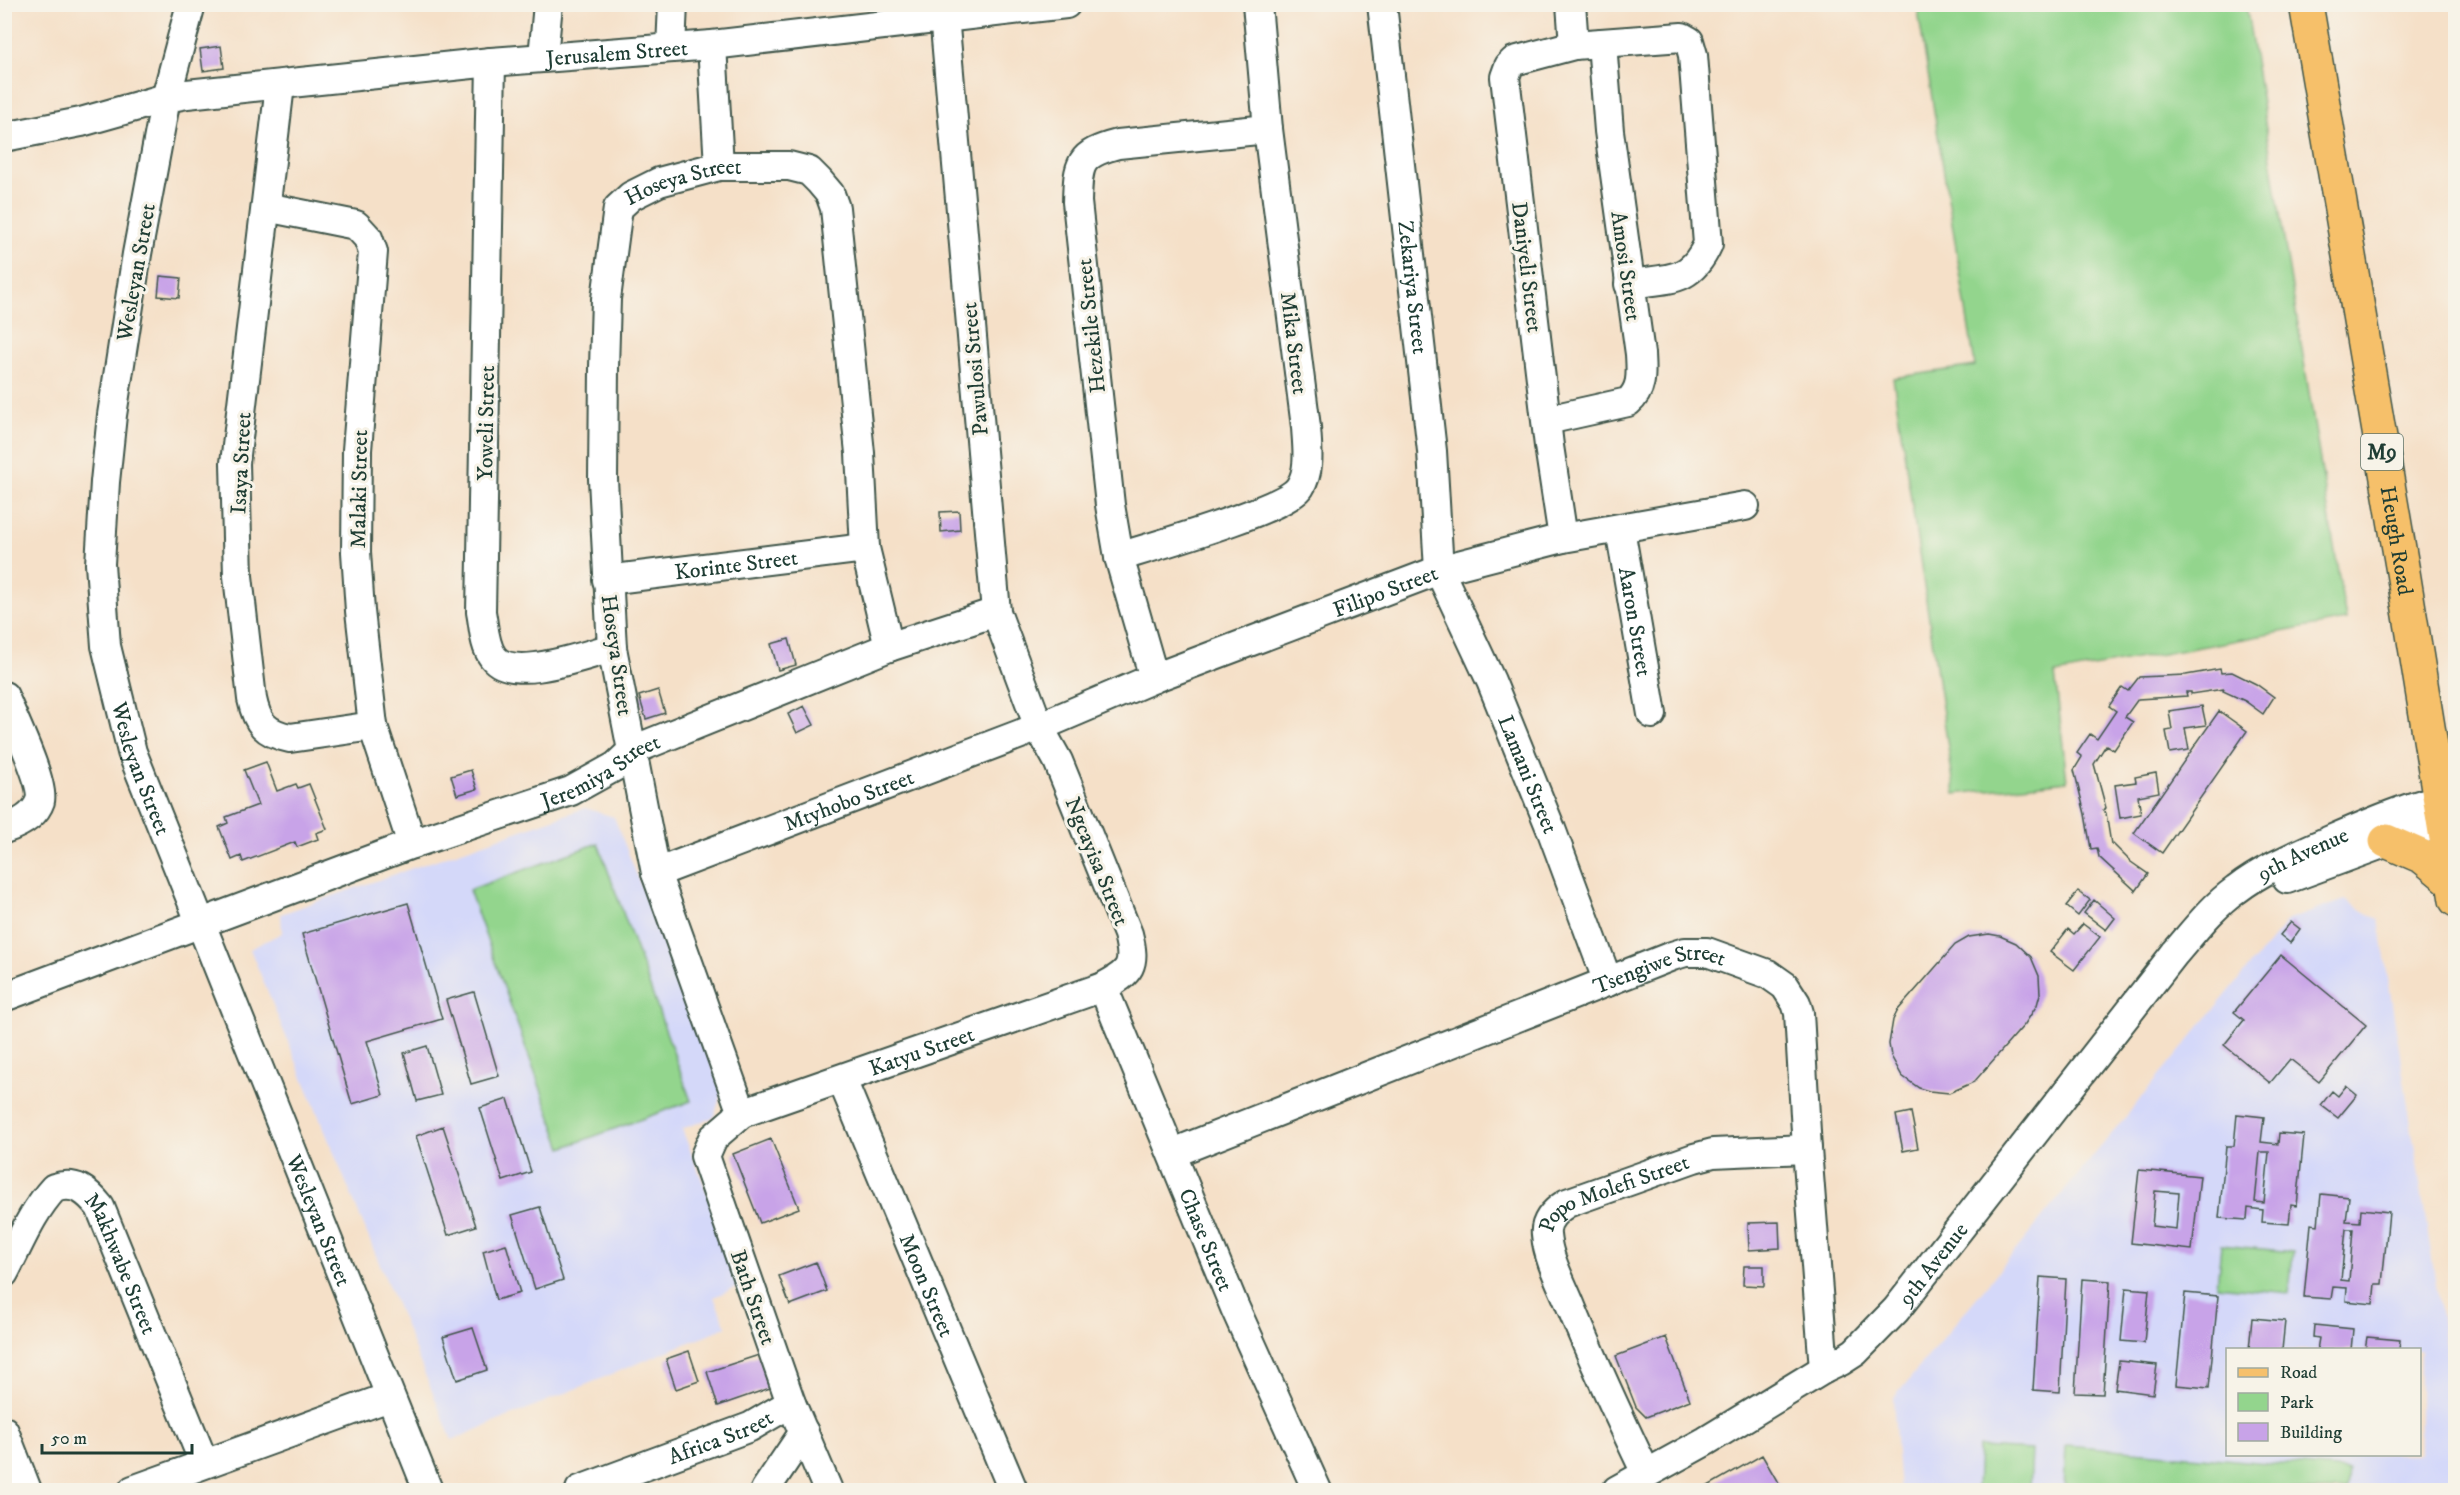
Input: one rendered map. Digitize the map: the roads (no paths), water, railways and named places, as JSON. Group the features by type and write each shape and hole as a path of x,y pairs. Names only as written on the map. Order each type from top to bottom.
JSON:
{"main road":[{"name":"Heugh Road","path":"2306,4 2401,560 2448,807 2454,891"},
{"path":"2386,841 2423,856 2454,891"}],"street":[{"name":"Wesleyan Street","path":"191,4 166,98 137,254 112,415 100,564 106,646 132,752 428,1491"},
{"path":"543,57 548,4"},
{"path":"671,48 673,4"},
{"name":"Jerusalem Street","path":"4,137 81,122 166,98 491,62 712,45 943,12 1066,4"},
{"name":"Mika Street","path":"1119,557 1226,523 1275,503 1299,489 1304,481 1307,459 1306,427 1268,129 1257,4"},
{"name":"Zekariya Street","path":"1382,4 1432,451 1439,570"},
{"path":"1571,4 1588,44"},
{"name":"Pawulosi Street","path":"943,12 996,612 1039,727"},
{"name":"Daniyeli Street","path":"1563,538 1505,77 1509,66 1514,61 1588,44 1682,37 1689,41 1693,55 1708,244 1701,260 1682,276 1629,284"},
{"name":"Amosi Street","path":"1547,420 1628,402 1637,394 1641,383 1609,131 1588,44"},
{"path":"712,45 718,166"},
{"name":"Yoweli Street","path":"491,62 481,612 487,645 492,656 500,664 531,668 612,648"},
{"name":"Isaya Street","path":"280,85 235,463 238,576 252,699 256,718 269,730 290,738 373,726"},
{"name":"Hezekile Street","path":"1154,678 1119,557 1103,459 1077,202 1078,171 1084,157 1101,148 1118,144 1268,129"},
{"name":"Hoseya Street","path":"633,750 612,648 607,580 603,479 606,299 618,208 631,196 659,182 718,166 789,166 809,171 830,194 835,208 860,453 865,548 889,648"},
{"name":"Malaki Street","path":"266,207 356,225 368,238 373,252 357,450 356,552 373,726 412,844"},
{"name":"Filipo Street","path":"1039,727 1154,678 1439,570 1563,538 1745,506"},
{"name":"Aaron Street","path":"1620,529 1652,714"},
{"name":"Korinte Street","path":"607,580 865,548"},
{"name":"Lamani Street","path":"1439,570 1491,681 1551,829 1608,982"},
{"name":"Jeremiya Street","path":"4,997 412,844 571,791 616,765 633,750 889,648 996,612"},
{"path":"4,696 35,774 41,799 30,816 4,829"},
{"name":"Mtyhobo Street","path":"656,873 1039,727"},
{"name":"Ngcayisa Street","path":"1039,727 1058,761 1128,934 1132,962 1125,974 1103,987"},
{"path":"633,750 656,873 742,1113"},
{"name":"9th Avenue","path":"1617,1491 1855,1352 1896,1310 2175,953 2214,909 2236,890 2276,864 2413,806 2448,807"},
{"name":"9th Avenue","path":"2175,953 2287,879 2386,841 2448,807"},
{"name":"Tsengiwe Street","path":"1173,1153 1672,956 1696,951 1707,952 1768,974 1778,980 1790,992 1799,1013 1824,1369"},
{"name":"Katyu Street","path":"742,1113 1103,987"},
{"name":"Chase Street","path":"1103,987 1235,1308 1317,1491"},
{"name":"Moon Street","path":"842,1080 1013,1491"},
{"name":"Bath Street","path":"742,1113 713,1138 705,1156 791,1403 828,1491"},
{"name":"Popo Molefi Street","path":"1646,1473 1606,1391 1555,1267 1545,1234 1548,1222 1554,1211 1567,1203 1694,1158 1713,1153 1807,1149"},
{"name":"Makhwabe Street","path":"4,1273 34,1212 54,1188 73,1185 86,1189 100,1207 204,1463"},
{"path":"134,1491 204,1463 389,1397"},
{"name":"Africa Street","path":"580,1491 750,1427 791,1403"},
{"path":"4,1431 27,1491"},
{"path":"765,1491 804,1432"}]}
